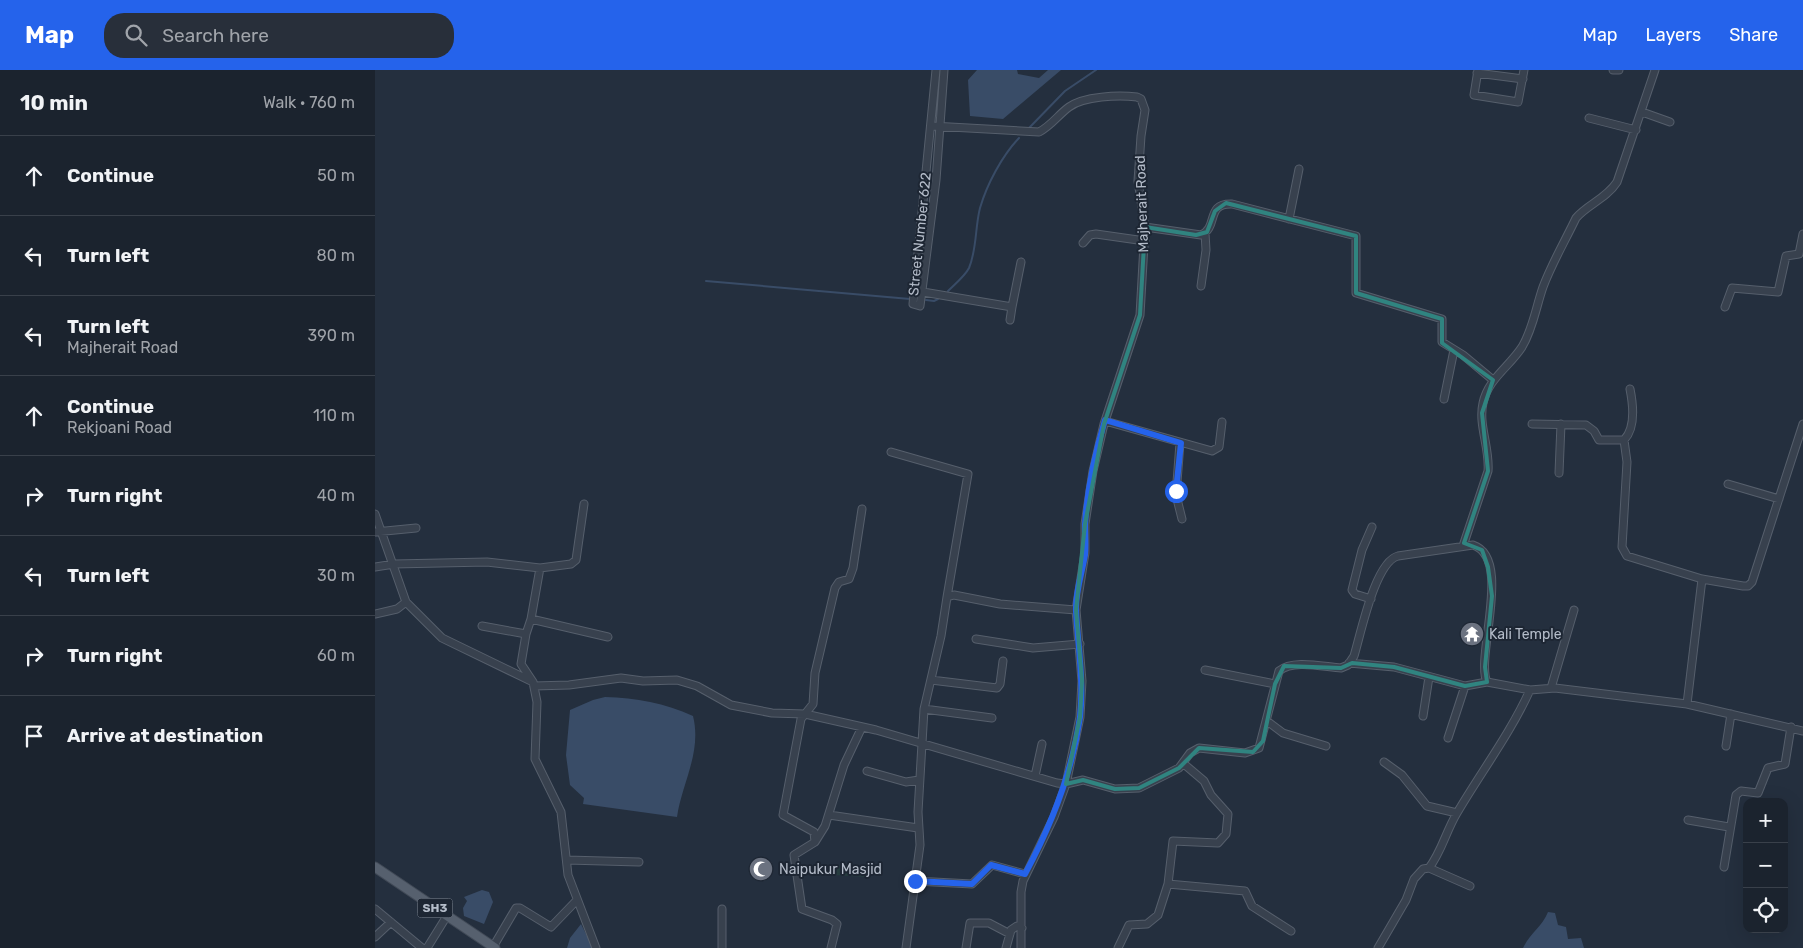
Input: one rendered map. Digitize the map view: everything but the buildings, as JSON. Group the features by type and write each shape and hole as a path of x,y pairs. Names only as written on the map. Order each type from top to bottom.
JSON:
{"main road":[{"name":"SH3","path":"375,867 492,948"},
{"name":"SH3","path":"375,872 445,920 492,948"}],"street":[{"name":"Street Number 622","path":"936,70 914,305 921,305 923,292 930,237 944,70"},
{"path":"1523,79 1477,71 1474,95 1519,102 1523,79 1524,70"},
{"path":"1613,70 1619,70"},
{"path":"1463,546 1489,470 1482,413 1485,394 1493,380 1521,348 1534,320 1548,274 1576,218 1608,194 1617,182 1655,70"},
{"name":"Majherait Road","path":"940,127 1039,132 1046,129 1069,107 1087,99 1133,96 1141,99 1145,110 1138,181 1145,227 1138,325 1105,420 1093,471 1085,524 1085,553 1076,610 1082,681 1080,717 1066,784 1054,817 1025,874 1021,892 1021,948"},
{"path":"1642,112 1670,122"},
{"path":"1589,118 1636,130"},
{"path":"932,126 940,127"},
{"path":"1289,219 1299,169"},
{"path":"1201,286 1206,250 1205,233 1215,210 1222,204 1240,205 1356,236 1356,293 1442,319 1442,342 1493,380"},
{"path":"1145,227 1196,235 1205,233"},
{"path":"1083,243 1090,235 1096,234 1145,242"},
{"path":"1725,308 1732,288 1778,292 1786,256 1799,254 1803,234"},
{"path":"919,236 930,237"},
{"path":"1010,320 1021,262"},
{"path":"923,292 1012,307"},
{"path":"1444,398 1455,350"},
{"path":"1631,389 1632,420 1629,434 1624,440 1627,462 1623,552 1627,556 1702,579 1748,586 1752,582 1803,424"},
{"path":"1105,420 1212,451 1217,450 1219,447 1222,422"},
{"path":"1532,424 1586,425 1602,441 1624,440"},
{"path":"1559,473 1561,424"},
{"path":"1181,443 1176,495 1181,519"},
{"path":"891,452 967,474 941,636 924,709 919,780 918,828 920,845 906,948"},
{"path":"1728,484 1779,499"},
{"path":"375,567 394,564 487,562 540,568 571,564 576,560 584,504"},
{"path":"815,842 814,832 783,815 801,719 813,704 815,673 835,588 839,582 849,579 853,568 863,508"},
{"path":"375,514 378,532 394,564 406,602 442,638 534,684 569,685 621,678 643,681 670,679 697,686 731,705 771,714 805,714 862,727 1066,784 1083,780 1115,789 1139,788 1184,764 1190,753 1199,748 1237,753 1253,752 1259,748 1263,741 1279,671 1284,666 1341,668 1349,663 1353,656 1378,577 1392,558 1463,546 1478,547 1486,558 1492,596 1485,667 1487,682"},
{"path":"1371,599 1355,594 1352,590 1362,550 1372,527"},
{"path":"378,532 416,528"},
{"path":"540,568 521,664 534,684 537,704 535,759 561,812 568,875 596,948"},
{"path":"1687,704 1702,579"},
{"path":"947,597 954,595 1000,604 1076,610"},
{"path":"375,614 397,609 406,602"},
{"path":"1551,688 1574,610"},
{"path":"531,619 608,637"},
{"path":"482,626 527,634"},
{"path":"976,639 1033,648 1080,644"},
{"path":"931,680 997,688 1000,684 1003,661"},
{"path":"1349,663 1395,667 1465,686 1487,682 1530,690 1551,688 1687,704 1803,731"},
{"path":"1205,670 1275,684"},
{"path":"1423,716 1429,676"},
{"path":"1448,738 1465,686"},
{"path":"1429,868 1437,857 1457,813 1518,716 1530,690"},
{"path":"924,709 992,718"},
{"path":"1726,746 1731,714"},
{"path":"1267,721 1283,733 1326,746"},
{"path":"831,948 837,928 835,922 802,909 794,855 815,842 823,832 844,765 862,727"},
{"path":"1760,798 1768,768 1785,764 1791,727"},
{"path":"1035,776 1042,744"},
{"path":"1383,762 1402,775 1427,806 1457,813"},
{"path":"1118,948 1129,924 1147,924 1158,915 1168,884 1173,841 1218,844 1226,834 1228,820 1225,809 1215,801 1204,781 1184,764"},
{"path":"867,771 906,782 919,780"},
{"path":"1724,867 1729,827 1737,792 1745,791 1756,794 1761,792"},
{"path":"829,816 918,828"},
{"path":"1688,820 1729,827"},
{"path":"567,860 639,862"},
{"path":"915,881 972,884 991,865 1025,874"},
{"path":"1378,948 1406,900 1414,879 1423,869 1429,868 1470,886"},
{"path":"1168,884 1245,891 1251,906 1291,931"},
{"path":"492,948 516,908 520,908 551,927 577,900"},
{"path":"375,909 422,948"},
{"path":"722,909 722,948"},
{"path":"427,948 445,920"},
{"path":"375,938 391,922"},
{"path":"966,948 970,923 989,923 1009,934"},
{"path":"1006,948 1011,930 1017,926 1021,928"}],"highlighted area":[{"path":"1226,203 1356,236 1356,293 1442,319 1442,343 1493,380 1482,413 1488,471 1464,543 1482,550 1488,567 1492,596 1485,667 1487,682 1465,686 1394,667 1352,663 1341,668 1284,666 1275,684 1263,741 1253,752 1199,748 1179,768 1139,788 1115,789 1083,780 1066,784 1080,717 1082,681 1076,610 1085,524 1104,424 1140,315 1145,227 1196,235 1207,232 1215,211"}],"green space":[{"path":"835,865 868,868 865,877 832,875"}],"water":[{"path":"977,70 1017,70 1018,74 1039,78 1048,70 1061,70 1003,119 970,116 968,80"},
{"path":"605,697 650,702 693,716 695,742 693,755 677,817 583,804 584,798 570,785 566,755 570,710"},
{"path":"482,890 489,892 493,902 484,924 464,916 463,908 467,901 464,897"},
{"path":"1548,912 1555,913 1558,925 1566,927 1568,939 1581,938 1584,948 1523,948 1543,922"},
{"path":"581,924 593,948 567,948 570,938"}],"waterway":[{"path":"1029,128 1065,91 1096,70"},
{"path":"948,291 969,268 972,261 978,215 983,199 1001,162 1019,138"},
{"path":"706,281 910,299"},
{"path":"926,300 934,301 938,299"}],"place":[{"name":"Kali Temple","path":"1472,634"},
{"name":"Naipukur Masjid","path":"761,869"}],"route":[{"path":"915,881 972,884 991,865 1025,874 1054,817 1066,784 1080,717 1082,681 1076,610 1077,598 1085,553 1085,524 1093,471 1105,420 1181,443 1176,491"}]}
